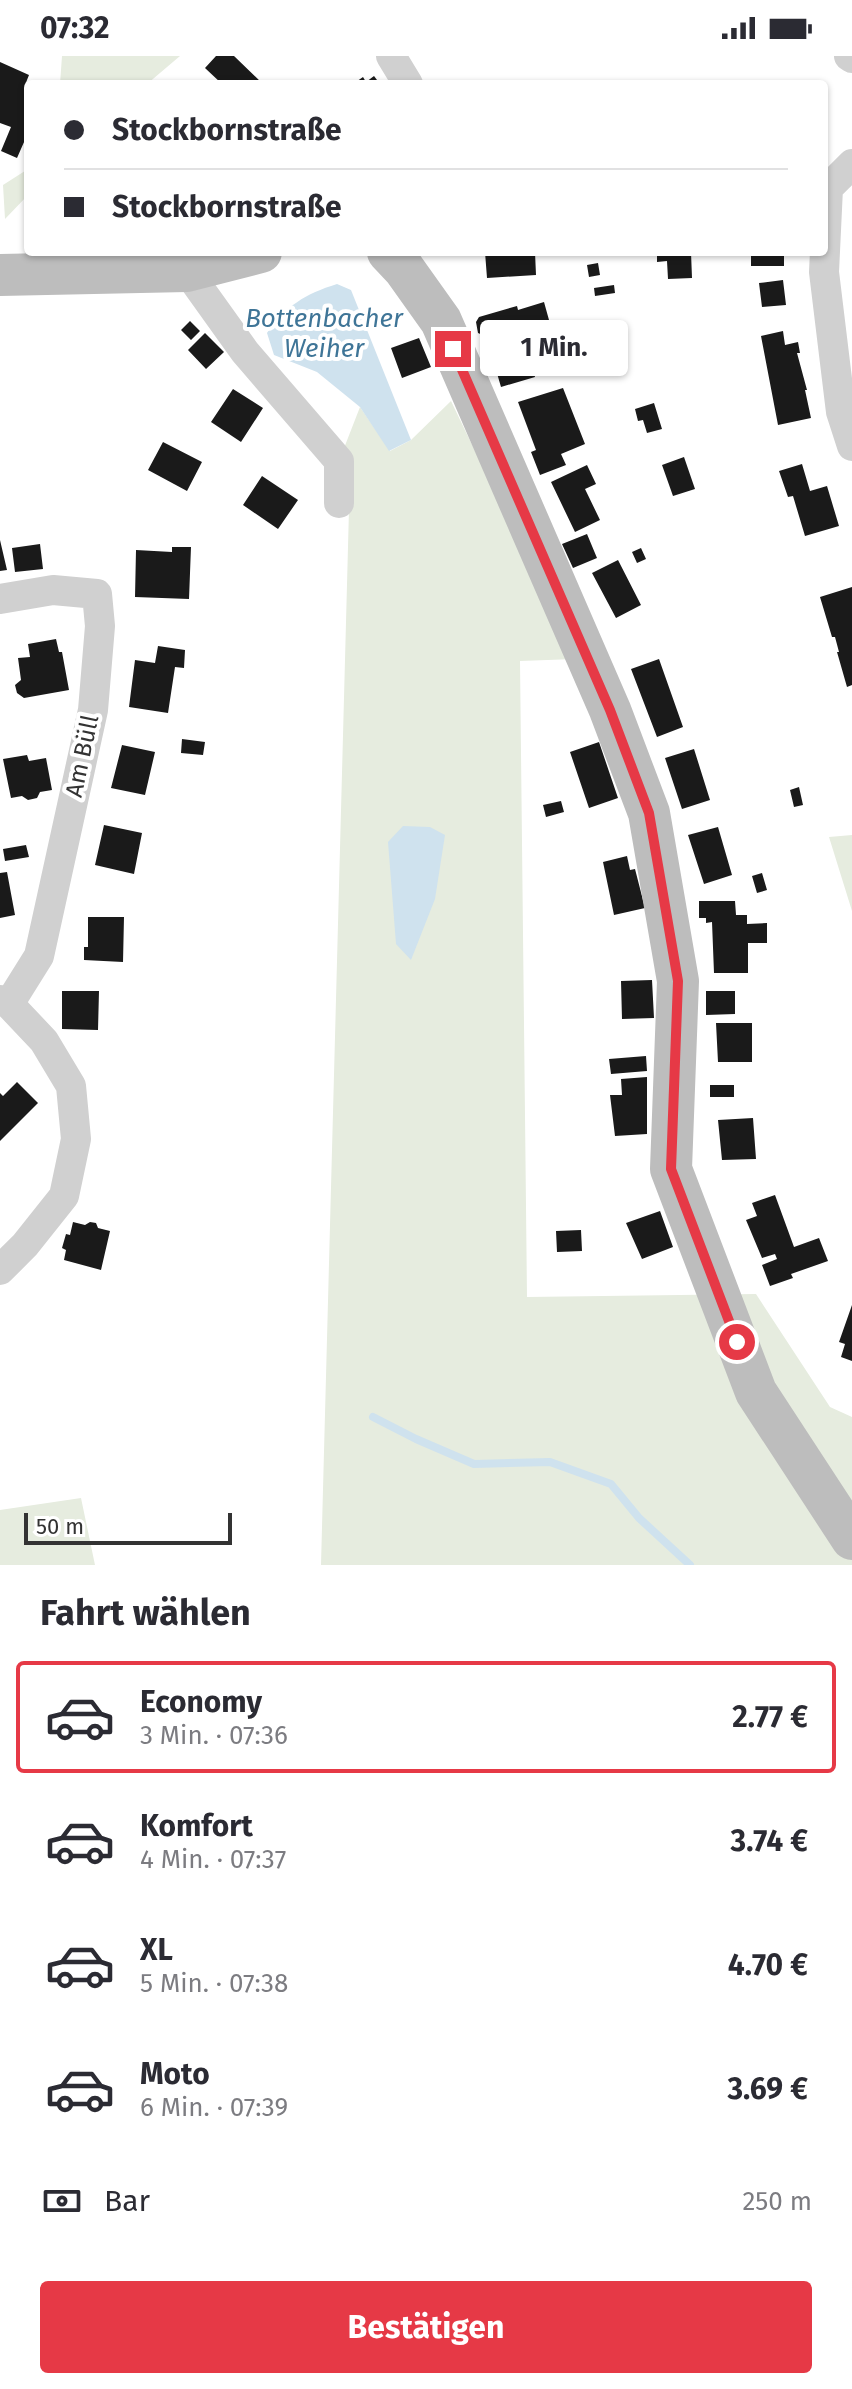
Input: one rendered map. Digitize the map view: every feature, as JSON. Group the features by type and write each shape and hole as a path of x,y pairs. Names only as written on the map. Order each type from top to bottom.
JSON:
{"street":[{"path":"391,56 406,80"},
{"path":"828,186 852,164"},
{"path":"0,275 187,271 245,256"},
{"path":"392,256 441,321 610,710 649,813 678,981 671,1169 756,1392 852,1539"},
{"path":"824,256 841,412 852,446"},
{"path":"187,271 245,352 339,461 339,503"},
{"name":"Am Büll","path":"0,599 53,590 97,594 100,626 93,710 39,956 4,1002"},
{"path":"0,1270 25,1245 64,1196 76,1139 71,1086 44,1041 4,1002"}],"shaded area":[{"path":"62,56 180,56 152,80 60,80"},
{"path":"24,172 24,199 5,219 3,185"},
{"path":"451,401 575,659 520,661 527,1297 756,1294 830,1407 852,1417 852,1565 321,1565 349,509 339,461 360,407 390,451 411,440"},
{"path":"852,835 852,911 829,837"},
{"path":"81,1498 95,1565 0,1565 0,1510"}],"water":[{"name":"Bottenbacher Weiher","path":"337,284 351,290 411,440 389,451 360,407 317,372 274,355 267,333 281,315 297,302"},
{"path":"403,826 430,827 445,835 435,899 411,960 396,944 388,842"}],"building":[{"path":"216,56 234,56 259,80 218,80 205,68"},
{"path":"0,62 29,75 24,80 24,142 17,158 1,151 11,127 0,123"},
{"path":"485,256 535,256 536,275 487,278"},
{"path":"657,256 691,256 692,278 668,279 667,261 657,262"},
{"path":"751,256 784,256 784,266 751,266"},
{"path":"598,263 600,275 589,277 587,265"},
{"path":"783,280 786,305 762,307 759,283"},
{"path":"614,285 615,293 595,296 594,288"},
{"path":"544,302 549,320 524,328 535,377 501,387 494,363 504,360 495,332 485,336 478,333 476,322 479,317"},
{"path":"190,321 200,331 191,340 181,330"},
{"path":"783,331 785,345 798,342 800,353 797,353 811,418 778,425 761,336"},
{"path":"205,333 224,352 206,369 188,350"},
{"path":"419,338 431,367 402,378 391,348"},
{"path":"563,388 585,444 561,454 566,465 540,475 531,452 536,450 518,402"},
{"path":"233,389 263,408 241,442 211,422"},
{"path":"654,403 662,429 647,433 643,420 638,421 635,409"},
{"path":"163,442 202,462 187,491 148,470"},
{"path":"684,457 695,489 673,496 662,465"},
{"path":"802,464 810,491 827,486 839,526 805,536 793,496 788,497 779,471"},
{"path":"587,465 596,484 585,489 600,520 575,532 551,482"},
{"path":"262,476 298,500 278,529 243,505"},
{"path":"587,534 597,558 573,568 562,544"},
{"path":"0,540 7,570 0,571"},
{"path":"40,544 43,569 15,572 12,548"},
{"path":"172,547 191,547 189,599 135,597 136,550 172,552"},
{"path":"641,548 646,559 637,563 632,552"},
{"path":"618,560 641,605 616,618 592,573"},
{"path":"852,587 852,685 847,687 835,637 832,637 820,597"},
{"path":"56,639 59,652 62,652 69,690 24,698 17,693 15,685 21,680 18,658 30,657 28,644"},
{"path":"158,646 185,650 184,668 175,667 168,713 129,707 135,660 155,663"},
{"path":"659,659 683,727 657,737 631,669"},
{"path":"182,739 205,742 203,755 181,753"},
{"path":"599,742 618,798 589,808 570,752"},
{"path":"122,745 155,752 145,795 111,788"},
{"path":"694,749 710,800 682,809 665,758"},
{"path":"27,755 29,761 46,758 52,790 40,792 37,798 28,800 22,796 11,798 3,759"},
{"path":"799,787 803,805 794,807 790,790"},
{"path":"561,801 564,812 546,817 543,805"},
{"path":"104,825 142,833 134,874 95,865"},
{"path":"718,827 732,875 704,884 688,835"},
{"path":"26,845 29,857 5,861 3,849"},
{"path":"627,856 630,870 635,869 645,908 614,915 603,862"},
{"path":"7,872 15,915 0,918 0,873"},
{"path":"762,873 767,890 757,893 752,876"},
{"path":"699,901 735,901 736,915 747,915 747,924 767,923 767,943 748,943 748,973 714,973 712,922 706,923 706,918 699,918"},
{"path":"88,917 124,917 123,962 84,960 84,947 88,947"},
{"path":"652,980 654,1018 622,1019 621,981"},
{"path":"62,991 99,991 98,1030 62,1029"},
{"path":"706,991 735,991 735,1014 706,1015"},
{"path":"716,1023 752,1023 752,1062 718,1062"},
{"path":"646,1056 647,1071 611,1074 609,1059"},
{"path":"647,1077 647,1134 615,1136 610,1095 622,1095 621,1079"},
{"path":"17,1082 38,1103 0,1141 0,1093 3,1096"},
{"path":"710,1085 734,1085 734,1097 710,1097"},
{"path":"753,1118 756,1159 722,1160 718,1120"},
{"path":"775,1195 794,1247 819,1238 828,1261 791,1274 793,1278 770,1286 762,1265 777,1259 775,1254 762,1258 746,1220 757,1216 752,1203"},
{"path":"660,1211 673,1247 642,1259 626,1223"},
{"path":"73,1222 85,1225 96,1223 98,1228 110,1231 101,1270 64,1260 66,1250 62,1248"},
{"path":"581,1230 582,1251 557,1252 556,1231"},
{"path":"852,1305 852,1361 841,1357 845,1344 839,1342"}],"waterway":[{"path":"373,1417 474,1464 550,1462 611,1484 639,1518 690,1565"}],"route":[{"path":"453,349 610,710 649,813 678,981 671,1169 737,1342"}]}
